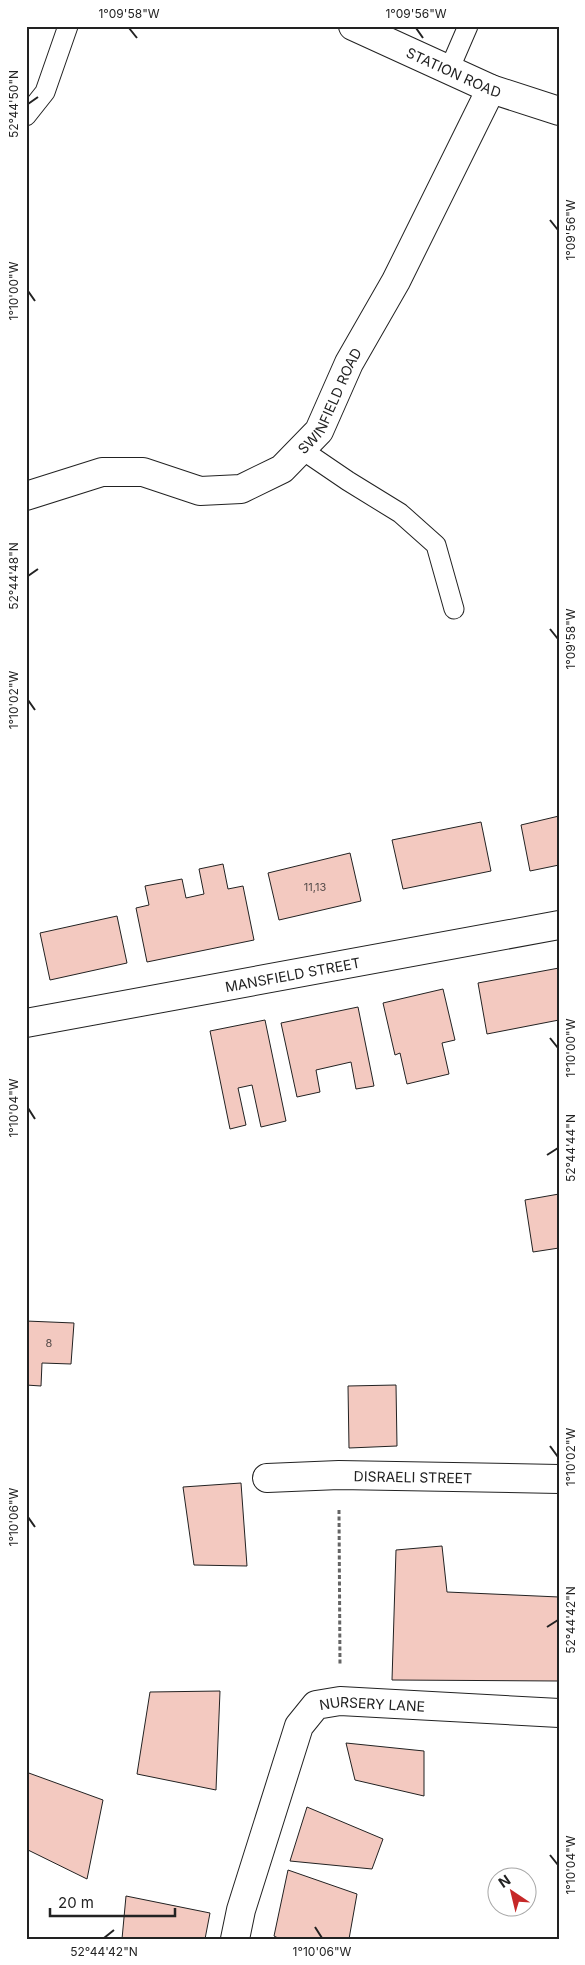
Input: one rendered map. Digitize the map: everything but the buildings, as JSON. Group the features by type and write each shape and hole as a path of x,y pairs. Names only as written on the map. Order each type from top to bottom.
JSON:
{"street":[{"name":"STATION ROAD","path":"353,26 491,89 559,111"},
{"name":"SWINFIELD ROAD","path":"26,496 102,472 144,472 200,491 242,489 282,469 319,431 348,362 396,281 491,89"},
{"name":"MANSFIELD STREET","path":"26,1022 559,926"},
{"name":"DISRAELI STREET","path":"267,1478 339,1475 559,1479"},
{"name":"NURSERY LANE","path":"234,1939 241,1910 299,1726 316,1705 340,1702 559,1713"}],"lane":[{"path":"26,116 45,92 68,26"},
{"path":"449,70 468,26"},
{"path":"301,449 400,513 436,545 454,609"}],"path":[{"path":"339,1475 340,1702"}]}
